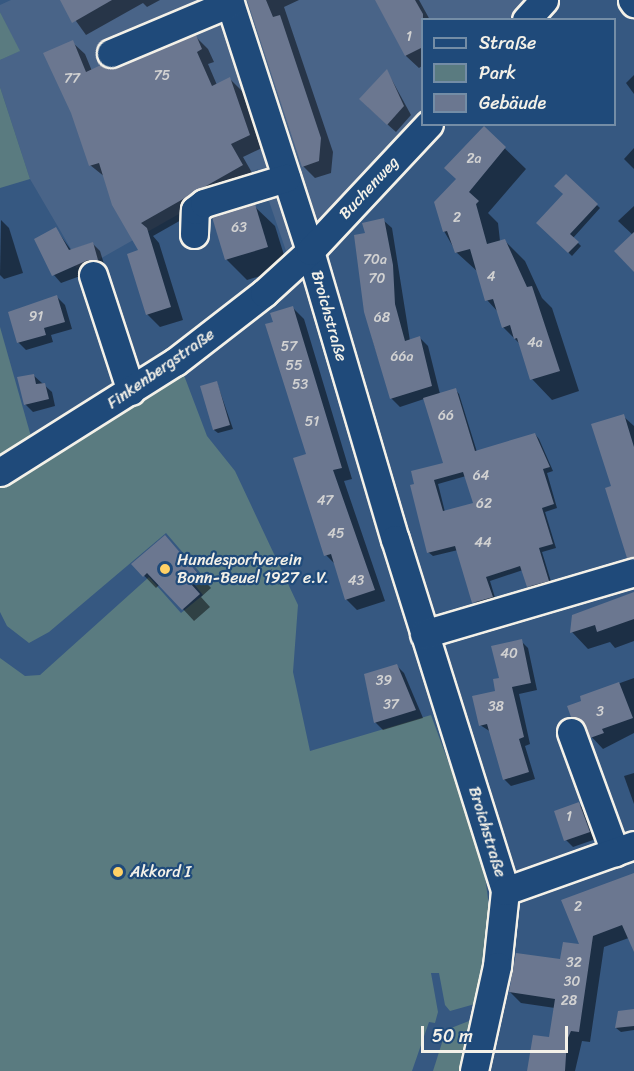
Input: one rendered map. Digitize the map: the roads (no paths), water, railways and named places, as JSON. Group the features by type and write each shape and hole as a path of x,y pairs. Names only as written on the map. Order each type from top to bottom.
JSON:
{"street":[{"path":"528,18 544,0"},
{"path":"107,46 220,1"},
{"name":"Broichstraße","path":"220,1 286,178 310,251 424,633 505,891 498,966 474,1071"},
{"name":"Buchenweg","path":"310,251 427,126"},
{"path":"194,234 195,210 204,203 286,178"},
{"name":"Finkenbergstraße","path":"0,472 131,391 264,293 310,251"},
{"path":"93,275 131,391"},
{"path":"424,633 634,572"},
{"path":"505,891 625,848 571,732"}],"place":[{"name":"Hundesportverein Bonn-Beuel 1927 e.V.","path":"165,569"},
{"name":"Akkord I","path":"118,872"}]}
